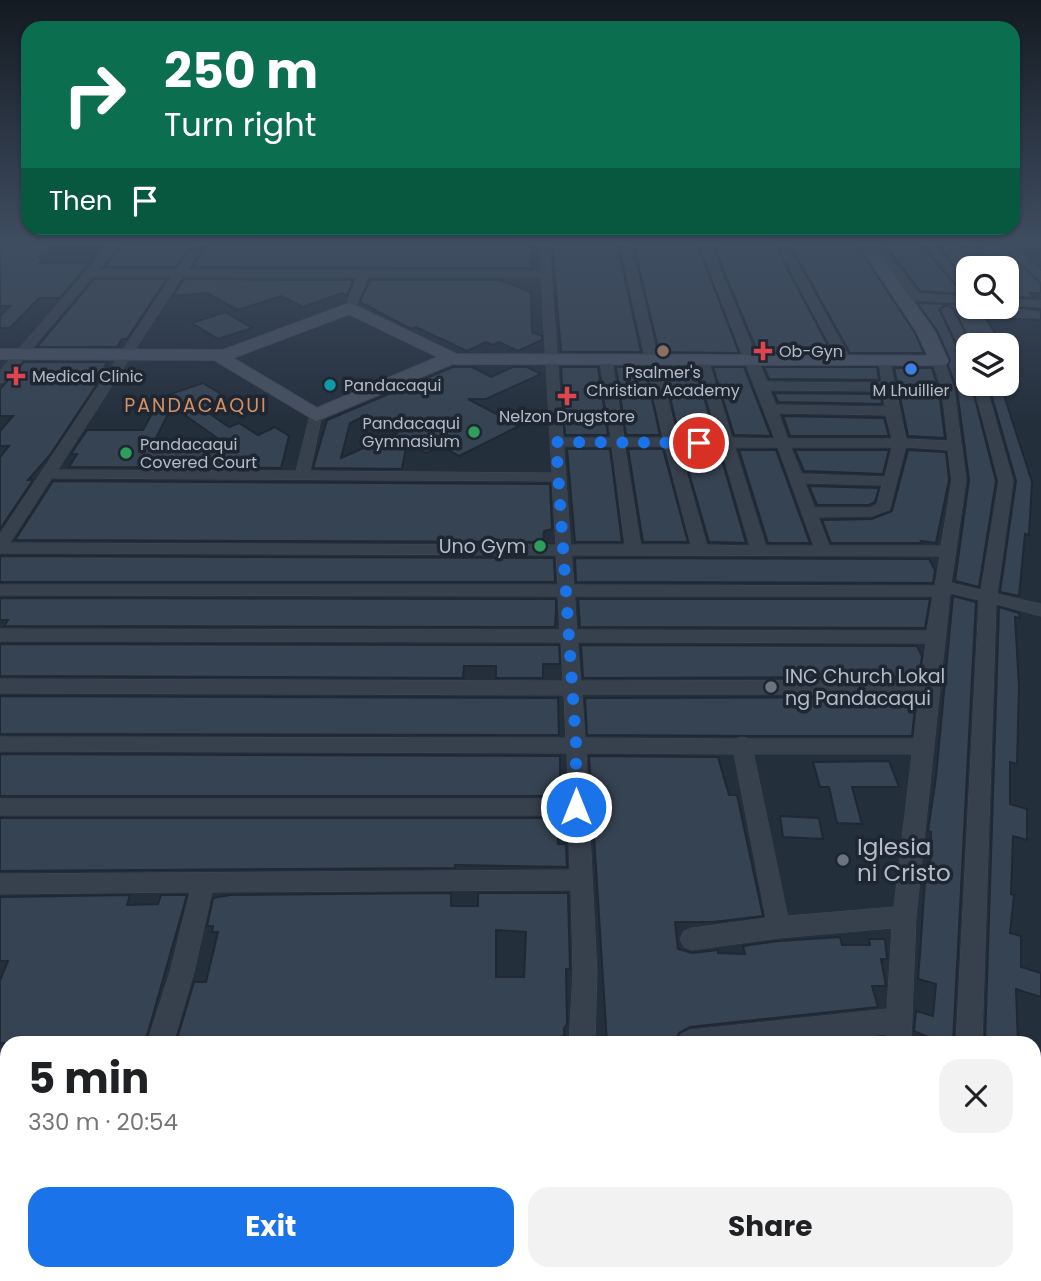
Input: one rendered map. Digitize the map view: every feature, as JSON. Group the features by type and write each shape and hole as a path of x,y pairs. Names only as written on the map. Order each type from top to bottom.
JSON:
{"street":[{"path":"0,379 9,357 61,303"},
{"path":"0,547 50,474 158,303"},
{"path":"9,357 224,357 350,308 352,303"},
{"path":"547,303 553,358 561,549 576,743 576,807 584,974 582,1036"},
{"path":"640,303 671,443 700,549"},
{"path":"729,303 822,550"},
{"path":"814,303 844,358"},
{"path":"822,1036 898,1032 904,917 932,687 935,636 959,480 948,390 938,358 911,303"},
{"path":"1021,303 1041,304"},
{"path":"350,308 449,358"},
{"path":"947,310 958,333"},
{"path":"224,357 316,415"},
{"path":"316,415 449,358 938,358"},
{"path":"553,358 606,361 751,358"},
{"path":"844,358 885,361 938,358"},
{"path":"702,360 759,549"},
{"path":"606,361 634,550"},
{"path":"809,513 878,511 884,507 900,443 892,411 885,361"},
{"path":"762,386 890,387"},
{"path":"969,1036 988,595 1006,481 983,396"},
{"path":"770,409 892,411"},
{"path":"302,477 316,415"},
{"path":"556,442 900,443 956,446"},
{"path":"50,474 559,477"},
{"path":"796,478 891,481"},
{"path":"0,547 948,551"},
{"path":"0,590 944,589 988,595 1041,610"},
{"path":"0,635 935,636"},
{"path":"0,686 932,687"},
{"path":"0,744 576,743 924,747"},
{"path":"742,744 779,928"},
{"path":"0,807 576,807"},
{"path":"0,884 579,880"},
{"path":"162,1036 182,972 203,884"},
{"path":"692,939 904,917"}],"building":[{"path":"0,303 34,303 10,328 0,328 0,316 10,306 0,306"},
{"path":"74,303 151,303 127,339 122,339 117,347 37,347"},
{"path":"225,303 260,303 238,310"},
{"path":"295,303 315,303 303,307"},
{"path":"361,303 531,303 532,332 542,336 542,340 518,351 499,342 493,345 486,342 467,351 416,327 411,329"},
{"path":"557,303 630,303 641,352 561,352"},
{"path":"647,303 720,303 739,353 659,352"},
{"path":"737,303 806,303 832,353 758,353"},
{"path":"822,303 895,303 915,333 924,353 850,353"},
{"path":"917,303 956,304 956,313 946,305 939,309 956,345 956,387 948,365 950,360 937,331"},
{"path":"1019,308 1039,310 1041,320 1014,319 1019,319"},
{"path":"225,312 252,328 218,339 192,323"},
{"path":"959,319 987,319 995,333 966,333"},
{"path":"24,362 107,362 105,366 109,366 50,455 28,480 33,480 0,529 0,457 9,446 0,446 0,431 13,416 0,416 0,389"},
{"path":"453,367 472,367 491,377 513,367 527,367 541,374 486,399 468,399 519,426 459,456 442,446 426,453 407,442 402,469 313,468 327,420","holes":["367,415 397,433 341,458 350,423"]},
{"path":"561,367 598,367 608,435 565,435"},
{"path":"616,367 645,367 660,435 626,435"},
{"path":"663,367 695,367 715,435 679,435"},
{"path":"713,367 744,367 771,436 734,435"},
{"path":"764,367 877,367 879,380 769,379"},
{"path":"894,368 932,368 939,391 945,438 908,436"},
{"path":"203,383 229,399 203,409 229,427 239,423 258,435 275,427 289,436 281,468 69,467 77,454 71,454 87,430 143,430 158,403 171,398 167,395","holes":["172,406 224,443 154,442"]},
{"path":"774,393 881,394 882,404 778,402"},
{"path":"958,396 974,396 996,481 979,587 955,581 969,480"},
{"path":"992,396 1004,396 1032,482 1029,535 1025,534 1019,596 1000,592 1016,481"},
{"path":"783,416 884,418 889,436 790,436"},
{"path":"567,449 610,449 622,542 575,542"},
{"path":"628,449 663,449 688,542 643,542"},
{"path":"682,449 719,450 746,543 709,542"},
{"path":"739,450 776,450 810,543 768,543"},
{"path":"795,450 889,450 883,474 804,471"},
{"path":"908,450 946,452 949,480 936,543 831,543 822,520 872,519 892,511"},
{"path":"53,481 550,484 552,529 544,531 543,542 15,540"},
{"path":"809,486 879,488 875,502 869,505 817,505"},
{"path":"0,556 554,558 555,582 0,582"},
{"path":"575,558 929,559 935,570 933,583 576,582"},
{"path":"953,596 976,602 953,1036 925,1036 914,1031 916,1011 933,1016 936,984 918,979 925,881 928,882 931,854 931,832 928,831 936,777"},
{"path":"0,598 556,599 556,611 555,627 4,626 8,620 0,620"},
{"path":"578,599 930,599 925,628 580,627"},
{"path":"999,607 1019,613 1020,618 1015,617 1019,686 1017,764 1010,762 1010,804 1027,809 1027,840 1013,836 1011,894 1014,895 1010,933 1021,936 1021,967 1041,973 1041,997 1016,989 1018,1036 985,1036"},
{"path":"0,644 559,645 560,664 543,664 543,678 496,678 496,666 464,666 463,678 0,676"},
{"path":"581,645 917,646 922,656 919,677 583,678"},
{"path":"0,696 558,698 559,735 0,734"},
{"path":"916,697 912,736 587,735 585,698"},
{"path":"0,754 560,756 560,781 558,796 0,796"},
{"path":"589,756 718,757 729,795 737,795 763,916 713,922 675,922 678,949 692,953 718,950 718,953 745,954 743,946 779,941 840,937 842,945 870,945 869,939 885,939 887,959 881,959 886,986 872,986 878,1007 690,1027 678,1036 607,1036"},
{"path":"889,761 899,787 852,787 862,824 837,823 829,787 820,787 813,762"},
{"path":"780,816 819,818 823,839 783,837"},
{"path":"0,818 557,818 558,844 566,844 567,867 455,865 455,868 0,871"},
{"path":"451,893 451,906 478,906 478,893 568,893 570,969 566,969 567,1024 564,1036 178,1036 194,982 206,982 218,932 212,932 213,926 207,926 213,898 230,895","holes":["496,930 526,932 524,977 496,977"]},
{"path":"130,895 127,905 158,904 161,895 187,895 147,1036 0,1036 0,980 8,961 0,961 0,897"}],"place":[{"name":"Psalmer's Christian Academy","path":"663,351"},
{"name":"Ob-Gyn","path":"763,351"},
{"name":"M Lhuillier","path":"911,369"},
{"name":"Medical Clinic","path":"16,376"},
{"name":"Pandacaqui","path":"330,385"},
{"name":"Nelzon Drugstore","path":"567,396"},
{"name":"Pandacaqui Gymnasium","path":"474,432"},
{"name":"Pandacaqui Covered Court","path":"126,453"},
{"name":"Uno Gym","path":"540,546"},
{"name":"INC Church Lokal ng Pandacaqui","path":"771,687"},
{"name":"Iglesia ni Cristo","path":"843,860"}],"district":[{"name":"PANDACAQUI","path":"196,405"}],"route":[{"path":"576,807 576,743 561,549 556,442 699,443"}]}
